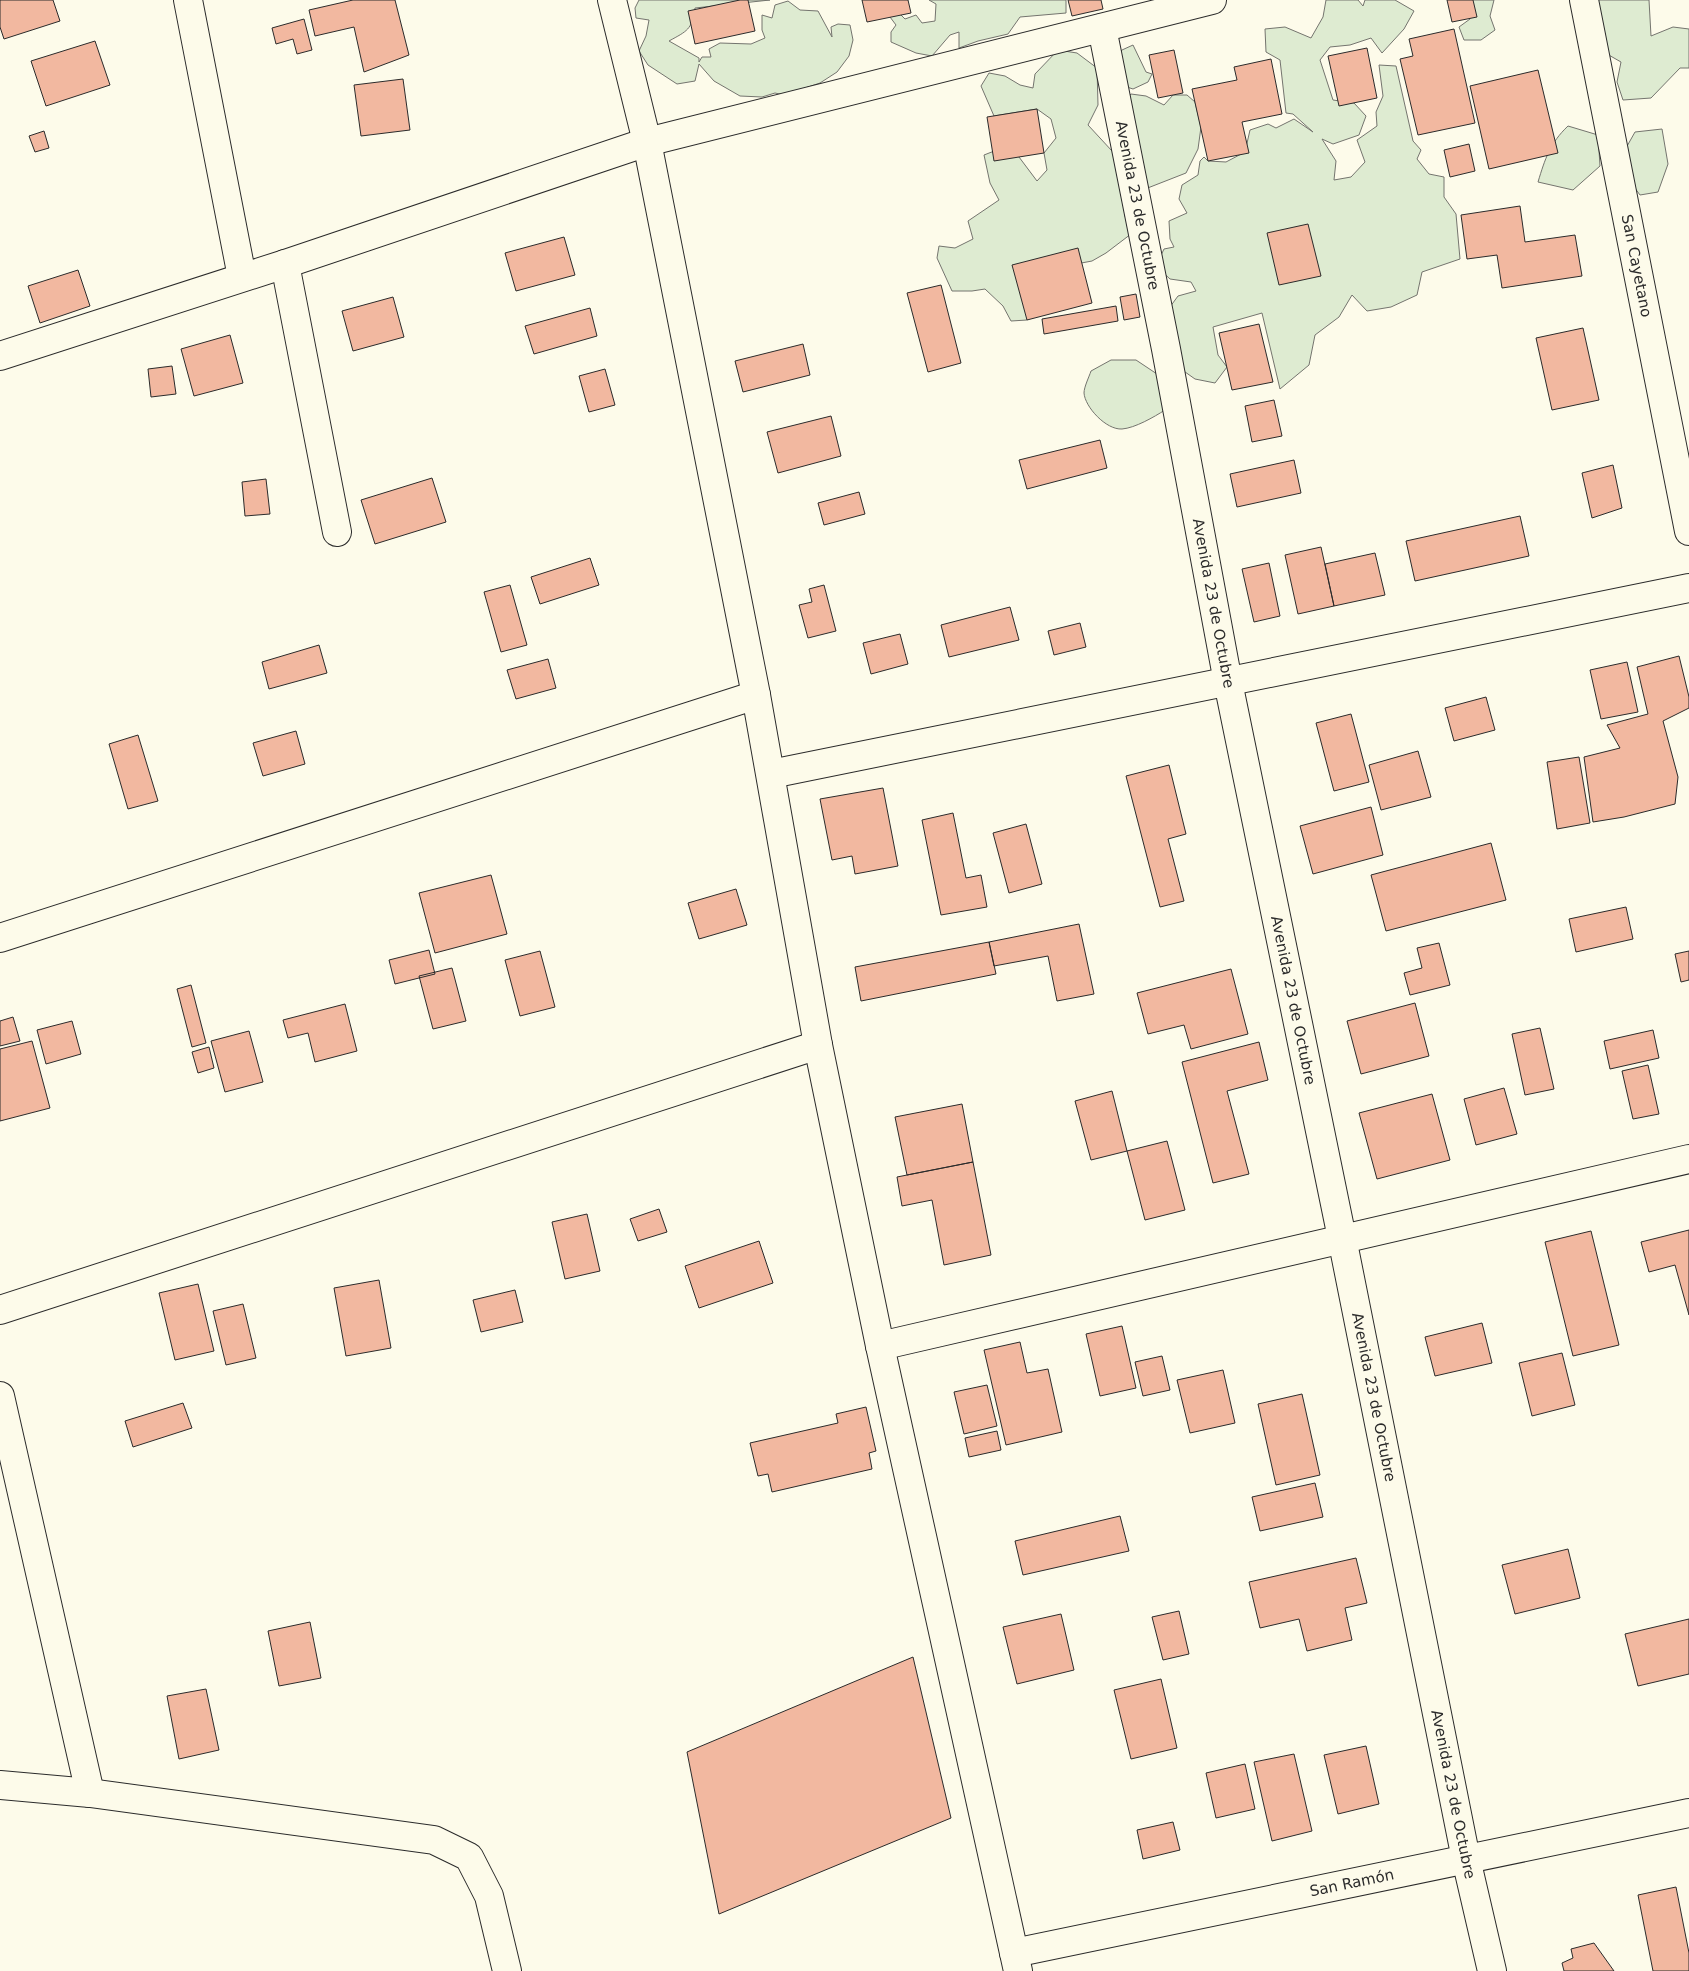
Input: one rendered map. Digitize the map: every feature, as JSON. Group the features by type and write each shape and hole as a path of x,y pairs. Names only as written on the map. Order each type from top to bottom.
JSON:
{"street":[{"path":"188,0 242,277"},
{"path":"612,0 647,142 771,774 818,1045 880,1346 1016,1962"},
{"path":"0,356 285,264 647,142 1212,0"},
{"name":"San Cayetano","path":"1584,0 1689,531"},
{"name":"Avenida 23 de Octubre","path":"1102,28 1166,348 1228,682 1342,1238 1466,1859 1492,1971"},
{"path":"285,264 337,532"},
{"path":"771,774 1689,588"},
{"path":"0,938 756,695"},
{"path":"0,1310 818,1045"},
{"path":"880,1346 1689,1158"},
{"path":"0,1396 90,1793"},
{"path":"0,1785 90,1793 434,1840 468,1857 489,1896 507,1971"},
{"name":"San Ramón","path":"1016,1962 1466,1859 1689,1813"}],"green space":[{"path":"639,0 770,0 695,8 688,29 669,41 699,58 699,62 702,57 711,57 709,49 720,43 751,44 765,38 762,30 762,15 772,18 775,5 788,1 800,10 818,11 832,37 831,27 838,24 850,25 853,40 849,56 837,72 820,83 784,95 775,93 762,97 740,96 714,81 699,64 695,81 677,84 648,65 639,51 646,36 649,20 636,18 635,8"},
{"path":"929,0 1066,0 1066,13 1020,17 1008,34 978,41 959,48 959,32 950,35 932,56 916,53 891,42 891,32 896,25 890,17 897,11 905,19 916,15 922,23 935,21 936,4"},
{"path":"1326,0 1358,0 1363,6 1365,0 1395,0 1414,11 1404,29 1382,53 1371,38 1350,45 1330,47 1320,60 1333,100 1354,103 1366,116 1359,135 1333,144 1322,139 1336,161 1334,180 1351,177 1365,162 1357,140 1377,126 1376,112 1383,96 1379,65 1396,66 1413,141 1421,150 1417,159 1429,174 1444,177 1444,197 1456,214 1460,259 1422,272 1417,295 1391,307 1367,311 1352,295 1339,317 1315,335 1309,365 1280,389 1262,313 1213,327 1218,355 1227,367 1215,383 1195,379 1178,367 1167,311 1178,296 1196,291 1191,282 1170,279 1156,266 1164,249 1174,247 1170,239 1169,221 1187,213 1179,199 1182,185 1198,175 1200,161 1204,157 1208,161 1226,162 1245,152 1250,130 1268,124 1276,128 1294,119 1313,132 1293,114 1286,113 1280,60 1266,52 1265,29 1285,27 1311,38 1323,17"},
{"path":"1467,0 1494,0 1490,16 1495,30 1481,40 1464,40 1459,27 1470,19"},
{"path":"1592,0 1649,0 1651,36 1673,27 1689,29 1689,68 1680,68 1651,98 1623,100 1617,82 1621,62 1607,54"},
{"path":"1133,45 1146,72 1152,74 1148,82 1133,89 1112,82 1112,60 1122,50"},
{"path":"1058,50 1077,53 1097,68 1098,105 1088,125 1112,151 1128,159 1118,108 1131,94 1146,96 1164,105 1173,95 1187,95 1195,102 1201,127 1198,149 1186,173 1140,191 1126,201 1125,216 1131,234 1092,261 1060,267 1038,298 1027,320 1011,321 1003,306 985,289 952,291 937,258 939,246 955,248 973,239 968,221 999,200 990,183 984,155 1002,148 1019,157 1037,181 1047,170 1044,153 1056,138 1051,119 1037,109 994,116 981,86 989,73 1005,76 1020,85 1033,88 1035,74"},
{"path":"1568,126 1598,135 1600,166 1573,190 1538,182 1549,152"},
{"path":"1662,129 1668,164 1658,192 1640,195 1617,164 1635,132"},
{"path":"1111,360 1136,360 1163,378 1165,410 1150,419 1122,429 1109,426 1097,417 1085,399 1085,388 1091,371"}],"building":[{"path":"0,0 53,0 60,21 4,39 0,27"},
{"path":"353,0 395,0 409,55 364,72 354,27 315,36 309,10"},
{"path":"748,0 755,31 695,44 688,11"},
{"path":"862,0 908,0 911,13 867,22"},
{"path":"1068,0 1101,0 1103,9 1072,16"},
{"path":"1447,0 1473,0 1477,17 1452,22"},
{"path":"304,19 312,50 297,54 293,39 276,44 272,28"},
{"path":"1454,29 1475,123 1418,135 1400,59 1413,56 1409,39"},
{"path":"95,41 110,85 46,106 31,61"},
{"path":"1367,48 1377,98 1339,106 1328,56"},
{"path":"1174,50 1183,93 1158,98 1149,55"},
{"path":"1271,59 1282,114 1242,122 1249,153 1208,161 1192,89 1237,80 1234,67"},
{"path":"1538,70 1558,153 1489,169 1470,86"},
{"path":"403,79 410,130 361,136 354,85"},
{"path":"1037,109 1044,153 994,161 987,117"},
{"path":"44,131 49,148 35,152 29,136"},
{"path":"1469,144 1475,171 1450,177 1444,150"},
{"path":"1520,206 1525,242 1575,235 1582,276 1502,288 1497,255 1467,259 1461,215"},
{"path":"1308,224 1321,276 1279,285 1267,233"},
{"path":"564,237 575,275 516,291 505,253"},
{"path":"1078,248 1092,303 1027,320 1012,265"},
{"path":"78,270 90,306 40,323 28,286"},
{"path":"941,285 961,363 928,372 907,293"},
{"path":"1136,294 1140,317 1124,320 1120,297"},
{"path":"393,297 404,337 353,351 342,311"},
{"path":"1116,306 1118,321 1044,334 1042,319"},
{"path":"590,308 597,336 534,354 525,326"},
{"path":"1259,324 1273,382 1232,390 1219,333"},
{"path":"1583,328 1599,400 1552,410 1536,338"},
{"path":"230,335 243,383 194,396 181,349"},
{"path":"803,344 810,375 743,392 735,361"},
{"path":"172,366 176,394 151,397 148,369"},
{"path":"605,369 615,405 589,412 579,376"},
{"path":"1274,400 1282,436 1252,442 1245,406"},
{"path":"831,416 841,456 778,473 767,432"},
{"path":"1100,440 1107,468 1027,489 1019,460"},
{"path":"1294,460 1301,493 1237,507 1230,474"},
{"path":"1613,465 1622,508 1592,518 1582,473"},
{"path":"432,478 446,522 375,544 361,500"},
{"path":"266,479 270,514 245,516 242,482"},
{"path":"859,492 865,514 824,525 818,503"},
{"path":"1520,516 1529,556 1415,581 1406,541"},
{"path":"1321,547 1334,606 1298,614 1285,555"},
{"path":"1375,553 1385,595 1334,606 1325,564"},
{"path":"590,558 599,585 540,604 531,577"},
{"path":"1269,563 1280,616 1254,622 1242,569"},
{"path":"510,585 527,645 501,652 484,592"},
{"path":"824,585 836,631 808,638 799,605 812,602 809,589"},
{"path":"1010,607 1019,640 949,657 941,625"},
{"path":"1080,623 1086,647 1054,655 1048,631"},
{"path":"900,634 908,664 871,674 863,643"},
{"path":"319,645 327,673 269,689 262,662"},
{"path":"1679,656 1689,697 1689,708 1663,721 1678,777 1675,804 1624,817 1593,822 1584,757 1620,748 1607,725 1648,714 1637,667"},
{"path":"548,659 556,688 516,699 507,670"},
{"path":"1627,662 1638,712 1601,719 1590,670"},
{"path":"1486,697 1495,730 1454,741 1445,708"},
{"path":"1351,714 1369,782 1334,791 1316,723"},
{"path":"296,731 305,764 263,776 253,743"},
{"path":"138,735 158,801 128,809 109,744"},
{"path":"1418,751 1431,797 1381,810 1369,765"},
{"path":"1579,757 1590,823 1557,829 1547,762"},
{"path":"1169,765 1186,834 1168,839 1184,901 1160,907 1126,776"},
{"path":"883,788 898,866 855,874 852,856 832,860 820,799"},
{"path":"1371,807 1383,855 1313,874 1300,826"},
{"path":"953,813 966,878 981,875 987,907 941,915 922,820"},
{"path":"1026,824 1042,884 1009,893 993,833"},
{"path":"1491,843 1506,900 1386,931 1371,875"},
{"path":"491,875 507,934 435,953 419,893"},
{"path":"736,889 747,925 699,939 688,903"},
{"path":"1626,907 1633,939 1576,952 1569,919"},
{"path":"1079,924 1094,994 1057,1001 1048,956 994,966 989,942"},
{"path":"989,942 996,974 861,1001 855,967"},
{"path":"1439,943 1450,985 1410,995 1404,973 1422,968 1417,948"},
{"path":"429,950 435,974 395,984 389,960"},
{"path":"540,951 555,1007 520,1016 505,960"},
{"path":"1689,951 1689,980 1681,982 1675,954"},
{"path":"452,968 466,1021 433,1029 419,976"},
{"path":"1231,969 1248,1034 1191,1049 1184,1025 1148,1034 1137,993"},
{"path":"191,985 206,1043 192,1047 177,989"},
{"path":"1415,1003 1429,1056 1361,1074 1347,1021"},
{"path":"345,1004 357,1051 315,1062 308,1033 288,1038 283,1020"},
{"path":"13,1017 20,1041 0,1046 0,1021"},
{"path":"72,1021 81,1054 46,1064 37,1030"},
{"path":"1540,1028 1554,1089 1525,1095 1512,1034"},
{"path":"1653,1030 1659,1058 1610,1069 1604,1041"},
{"path":"249,1031 263,1082 225,1092 211,1041"},
{"path":"32,1041 50,1108 0,1121 0,1049"},
{"path":"1259,1042 1268,1080 1227,1091 1249,1174 1213,1183 1182,1062"},
{"path":"209,1047 214,1068 198,1073 192,1052"},
{"path":"1648,1065 1659,1114 1633,1119 1622,1071"},
{"path":"1504,1088 1517,1134 1476,1145 1464,1099"},
{"path":"1112,1091 1127,1151 1091,1160 1075,1101"},
{"path":"1432,1094 1450,1160 1377,1179 1359,1113"},
{"path":"962,1104 973,1162 907,1175 895,1117"},
{"path":"1167,1141 1185,1210 1145,1220 1127,1151"},
{"path":"973,1162 991,1255 944,1265 932,1200 902,1206 897,1177"},
{"path":"659,1209 667,1232 638,1241 630,1219"},
{"path":"587,1214 600,1271 565,1279 552,1222"},
{"path":"1689,1230 1689,1315 1675,1265 1649,1272 1641,1242"},
{"path":"1591,1231 1619,1345 1573,1356 1545,1242"},
{"path":"759,1241 773,1283 699,1308 685,1266"},
{"path":"379,1280 391,1348 346,1356 334,1288"},
{"path":"198,1284 214,1351 175,1360 159,1293"},
{"path":"515,1290 523,1322 481,1332 473,1300"},
{"path":"243,1304 256,1358 226,1365 213,1311"},
{"path":"1482,1323 1492,1363 1435,1376 1425,1337"},
{"path":"1122,1326 1136,1388 1100,1396 1086,1334"},
{"path":"1020,1342 1027,1373 1048,1369 1062,1432 1006,1445 984,1350"},
{"path":"1562,1353 1575,1405 1532,1416 1519,1363"},
{"path":"1162,1356 1170,1390 1143,1396 1135,1362"},
{"path":"1223,1370 1235,1423 1190,1433 1177,1380"},
{"path":"987,1385 997,1426 964,1434 954,1392"},
{"path":"1302,1394 1320,1475 1276,1485 1258,1404"},
{"path":"183,1403 192,1428 133,1447 125,1421"},
{"path":"866,1407 876,1451 869,1453 872,1469 772,1492 768,1474 758,1476 750,1443 838,1423 836,1414"},
{"path":"997,1431 1001,1450 969,1457 965,1438"},
{"path":"1315,1483 1323,1517 1260,1531 1252,1497"},
{"path":"1120,1516 1129,1551 1023,1575 1015,1541"},
{"path":"1568,1549 1580,1598 1515,1614 1502,1565"},
{"path":"1356,1558 1367,1603 1345,1608 1352,1640 1307,1651 1299,1619 1260,1628 1249,1582"},
{"path":"1179,1611 1189,1654 1163,1660 1152,1617"},
{"path":"1061,1614 1074,1670 1017,1684 1003,1627"},
{"path":"1689,1619 1689,1674 1638,1686 1625,1634"},
{"path":"310,1622 321,1678 279,1686 268,1631"},
{"path":"913,1657 951,1818 719,1914 687,1752"},
{"path":"1161,1679 1177,1748 1131,1759 1114,1690"},
{"path":"206,1689 219,1750 179,1759 167,1696"},
{"path":"1366,1746 1379,1804 1338,1814 1324,1755"},
{"path":"1294,1754 1312,1831 1272,1841 1254,1762"},
{"path":"1245,1764 1255,1809 1216,1818 1206,1773"},
{"path":"1173,1822 1180,1850 1143,1859 1137,1830"},
{"path":"1676,1887 1689,1953 1689,1971 1653,1971 1638,1895"},
{"path":"1594,1943 1614,1971 1564,1971 1562,1963 1573,1958 1571,1949"}]}
